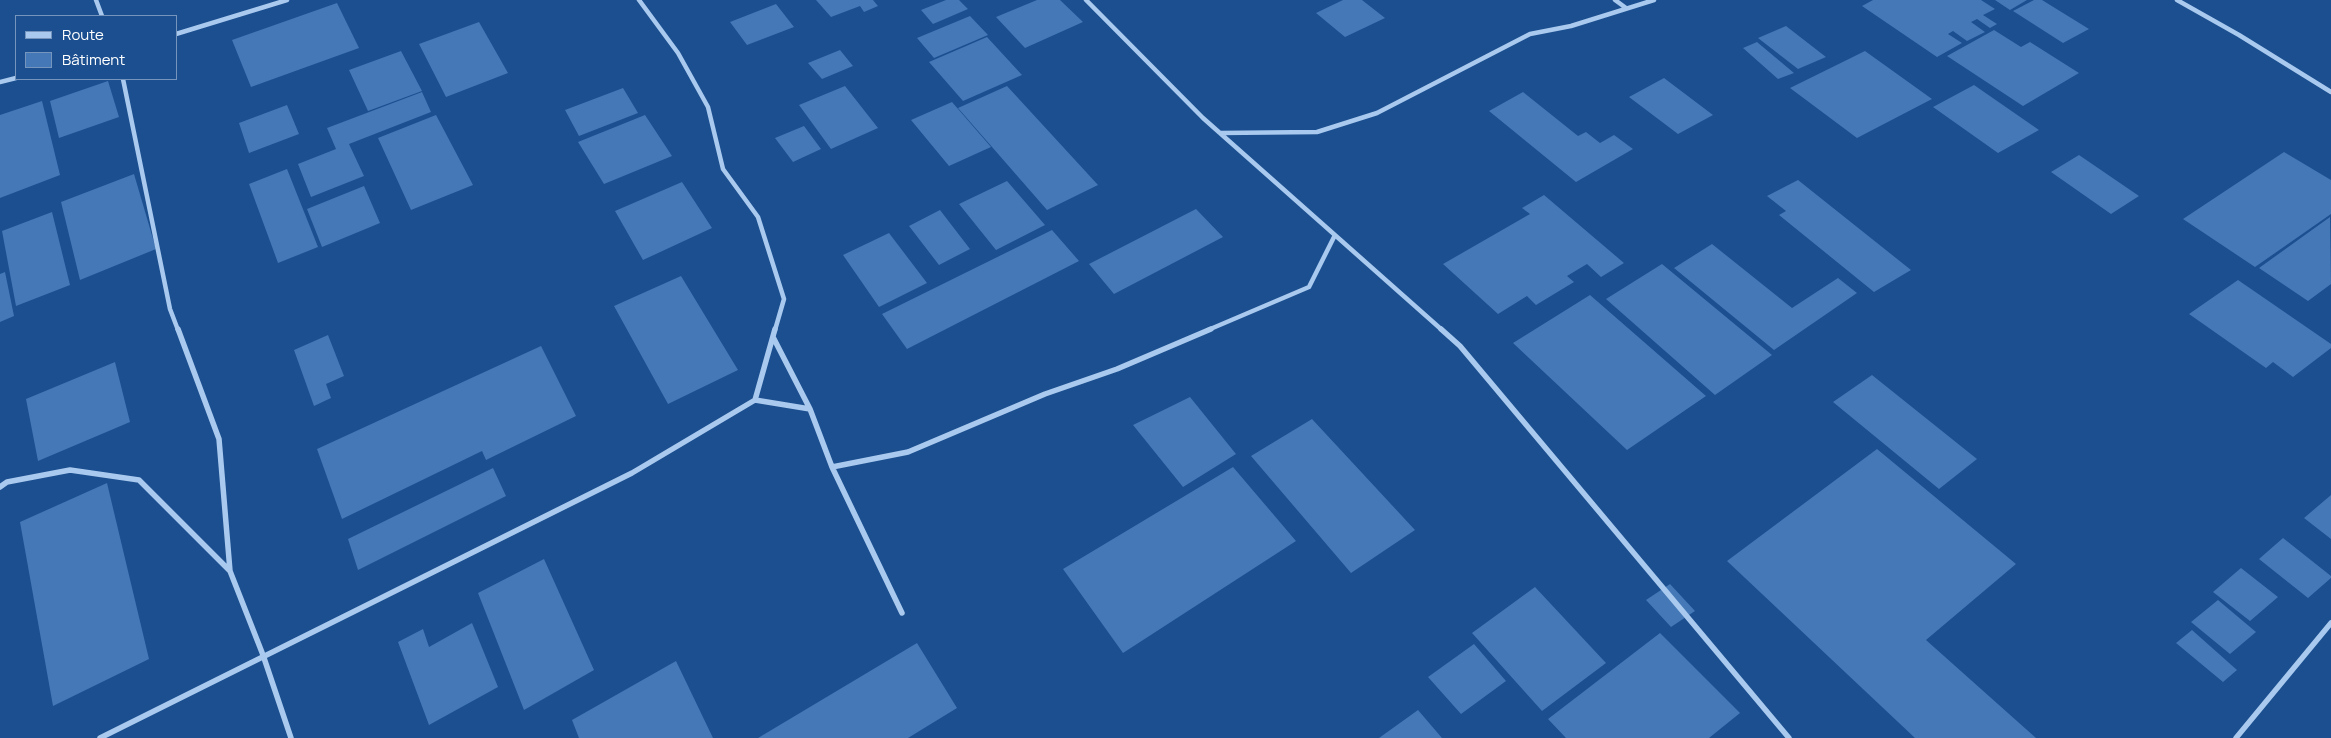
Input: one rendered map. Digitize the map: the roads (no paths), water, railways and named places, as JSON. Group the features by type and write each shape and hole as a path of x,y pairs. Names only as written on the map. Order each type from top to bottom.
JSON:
{"street":[{"path":"96,0 102,15"},
{"path":"178,33 287,0"},
{"path":"639,0 678,53 708,107 723,169 758,217 784,299 755,400"},
{"path":"1086,0 1220,134 1460,346 1789,738"},
{"path":"1615,0 1626,8"},
{"path":"1220,134 1317,132 1377,113 1530,34 1571,26 1654,0"},
{"path":"2177,0 2239,35 2331,92"},
{"path":"0,82 15,78"},
{"path":"123,80 170,309 219,439 230,571 264,656 291,738"},
{"path":"832,467 908,452 1045,394 1117,369 1309,287 1335,235"},
{"path":"773,337 810,409 832,467 902,613"},
{"path":"100,738 632,473 755,400 810,409"},
{"path":"0,487 7,482 70,470 139,480 230,571"},
{"path":"2236,738 2331,623"}]}
